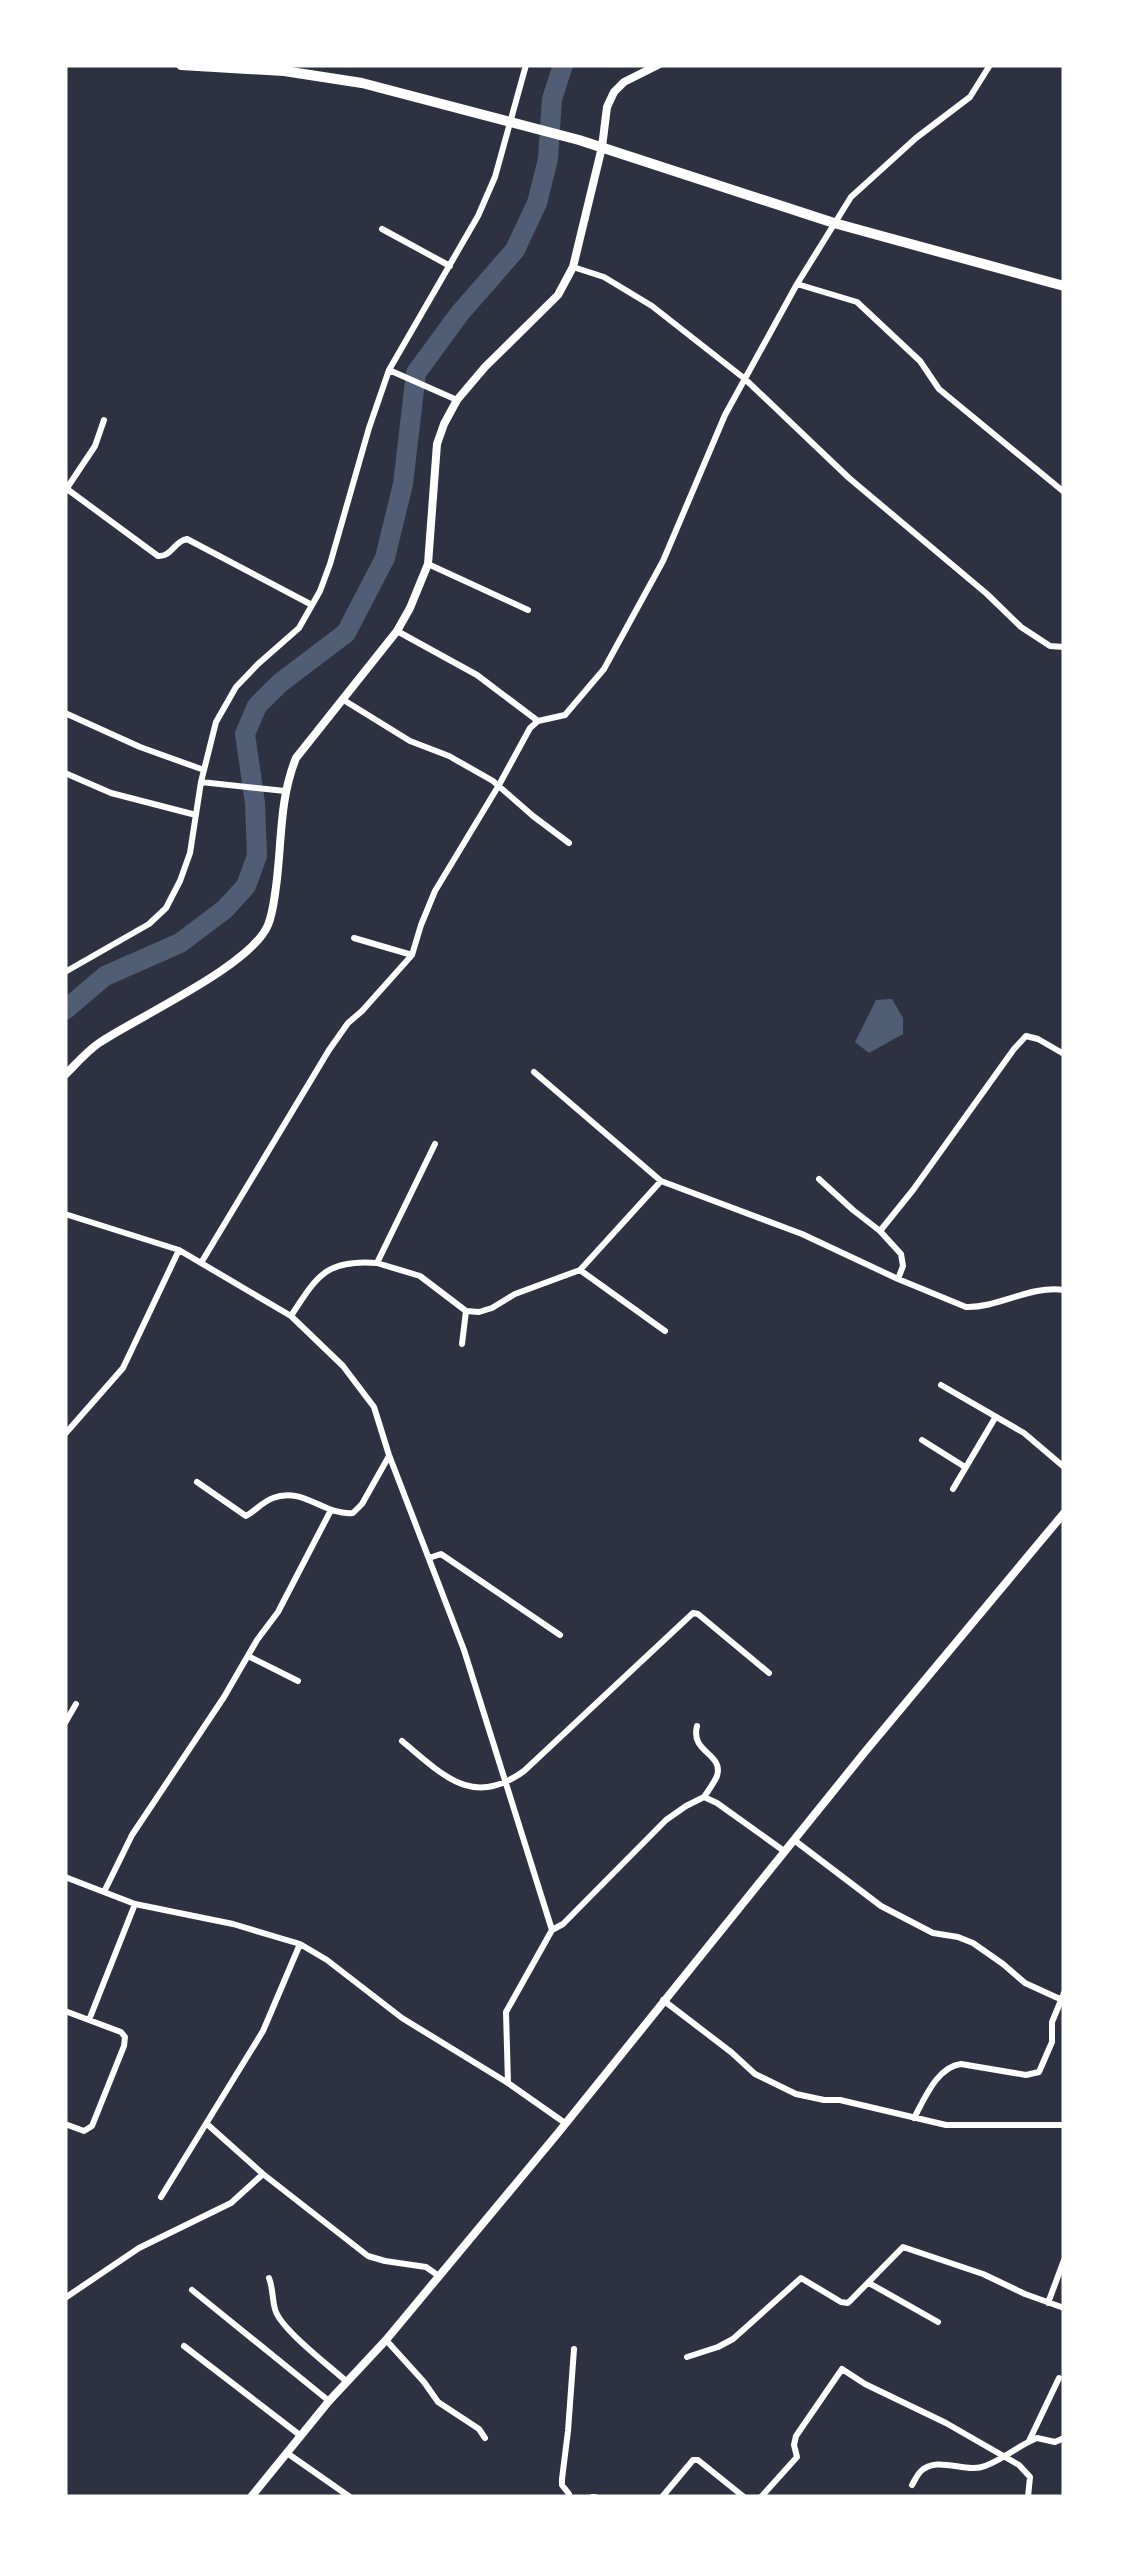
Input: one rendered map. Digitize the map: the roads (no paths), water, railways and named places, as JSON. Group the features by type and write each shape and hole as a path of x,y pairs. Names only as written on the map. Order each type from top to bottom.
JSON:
{"highway":[{"path":"181,65 324,76 362,83 579,140 834,223 1064,286"}],"main road":[{"path":"65,1075 96,1045 208,978 258,942 272,908 286,791 300,751 397,631 428,564 437,444 444,424 457,400 485,366 558,295 573,268 602,147 607,107 624,82 658,65"},
{"path":"251,2497 439,2276 1064,1513"}],"street":[{"path":"65,972 149,924 166,908 180,881 216,722 236,688 298,628 320,591 369,428 429,298 478,216 495,178 526,65"},
{"path":"201,1263 329,1050 348,1023 412,956 435,891 530,728 538,721 565,715 604,669 664,561 724,415 851,197 970,96 990,65"},
{"path":"382,228 450,266"},
{"path":"573,268 629,290 745,379 849,478 1009,616 1050,646 1064,647"},
{"path":"797,284 857,302 920,361 939,389 1064,492"},
{"path":"393,371 457,400"},
{"path":"104,420 95,446 66,489 150,552 162,556 186,539 312,605"},
{"path":"428,564 528,610"},
{"path":"397,631 477,675 538,721"},
{"path":"342,699 410,741 449,756 499,786 569,843"},
{"path":"65,713 140,747 204,770"},
{"path":"65,773 111,793 196,814"},
{"path":"201,782 286,791"},
{"path":"354,938 412,956"},
{"path":"880,1231 1026,1036 1064,1054"},
{"path":"534,1072 662,1182 802,1234 956,1304 971,1308 1022,1294 1064,1290"},
{"path":"377,1262 434,1144"},
{"path":"819,1179 901,1254 903,1266 898,1280"},
{"path":"292,1316 310,1287 332,1266 354,1261 377,1262 420,1276 466,1311 492,1308 515,1294 580,1270 662,1182"},
{"path":"65,1214 178,1250 292,1316 344,1366 374,1407 464,1650 552,1930"},
{"path":"65,1434 123,1368 178,1250"},
{"path":"580,1270 666,1331"},
{"path":"462,1344 466,1311"},
{"path":"941,1385 1024,1433 1064,1467"},
{"path":"953,1488 996,1418"},
{"path":"922,1440 965,1468"},
{"path":"197,1482 246,1516 279,1496 297,1496 331,1510 352,1513 362,1504 389,1455"},
{"path":"104,1892 132,1834 278,1612 331,1510"},
{"path":"429,1558 441,1554 560,1634"},
{"path":"402,1740 452,1782 488,1788 508,1783 693,1613 769,1673"},
{"path":"248,1656 298,1681"},
{"path":"65,1723 76,1704"},
{"path":"508,2082 506,2012 552,1930 564,1924 666,1820 704,1797 718,1764 697,1743 698,1726"},
{"path":"704,1797 784,1851"},
{"path":"794,1840 882,1906 933,1934 958,1937 973,1944 1020,1980 1062,1996 1052,2022 1052,2042 1040,2072 1026,2075 952,2065 946,2068 914,2118"},
{"path":"65,1877 134,1904 233,1924 300,1944 328,1960 402,2018 508,2082 565,2123"},
{"path":"90,2020 134,1904"},
{"path":"162,2196 263,2032 300,1944"},
{"path":"663,2000 754,2074 776,2086 946,2125 1064,2125"},
{"path":"65,2011 125,2037 92,2126 84,2131 65,2124"},
{"path":"207,2124 263,2174 368,2256 426,2267 439,2276"},
{"path":"65,2298 139,2248 231,2203 263,2174"},
{"path":"687,2358 718,2348 802,2278 846,2304 899,2249 907,2248 990,2276 1064,2308"},
{"path":"1048,2303 1064,2260"},
{"path":"269,2278 274,2289 274,2308 284,2325 347,2382"},
{"path":"868,2283 938,2322"},
{"path":"192,2290 329,2401"},
{"path":"386,2340 438,2402 479,2429 485,2438"},
{"path":"184,2346 301,2436"},
{"path":"571,2496 562,2479 574,2349"},
{"path":"761,2497 792,2464 796,2436 842,2369 1019,2465 1030,2477 1028,2497"},
{"path":"1028,2442 1060,2378"},
{"path":"912,2485 928,2466 975,2469 1037,2438 1055,2442 1064,2438"},
{"path":"287,2454 350,2497"},
{"path":"662,2497 693,2460 698,2460 744,2497"}],"water":[{"path":"892,999 903,1018 903,1034 869,1053 855,1042 876,1000"}],"waterway":[{"path":"65,1010 105,976 180,943 225,909 246,886 257,856 255,803 245,734 257,706 280,683 346,633 385,558 403,484 416,373 460,313 515,250 537,203 548,159 552,99 563,65"}]}
